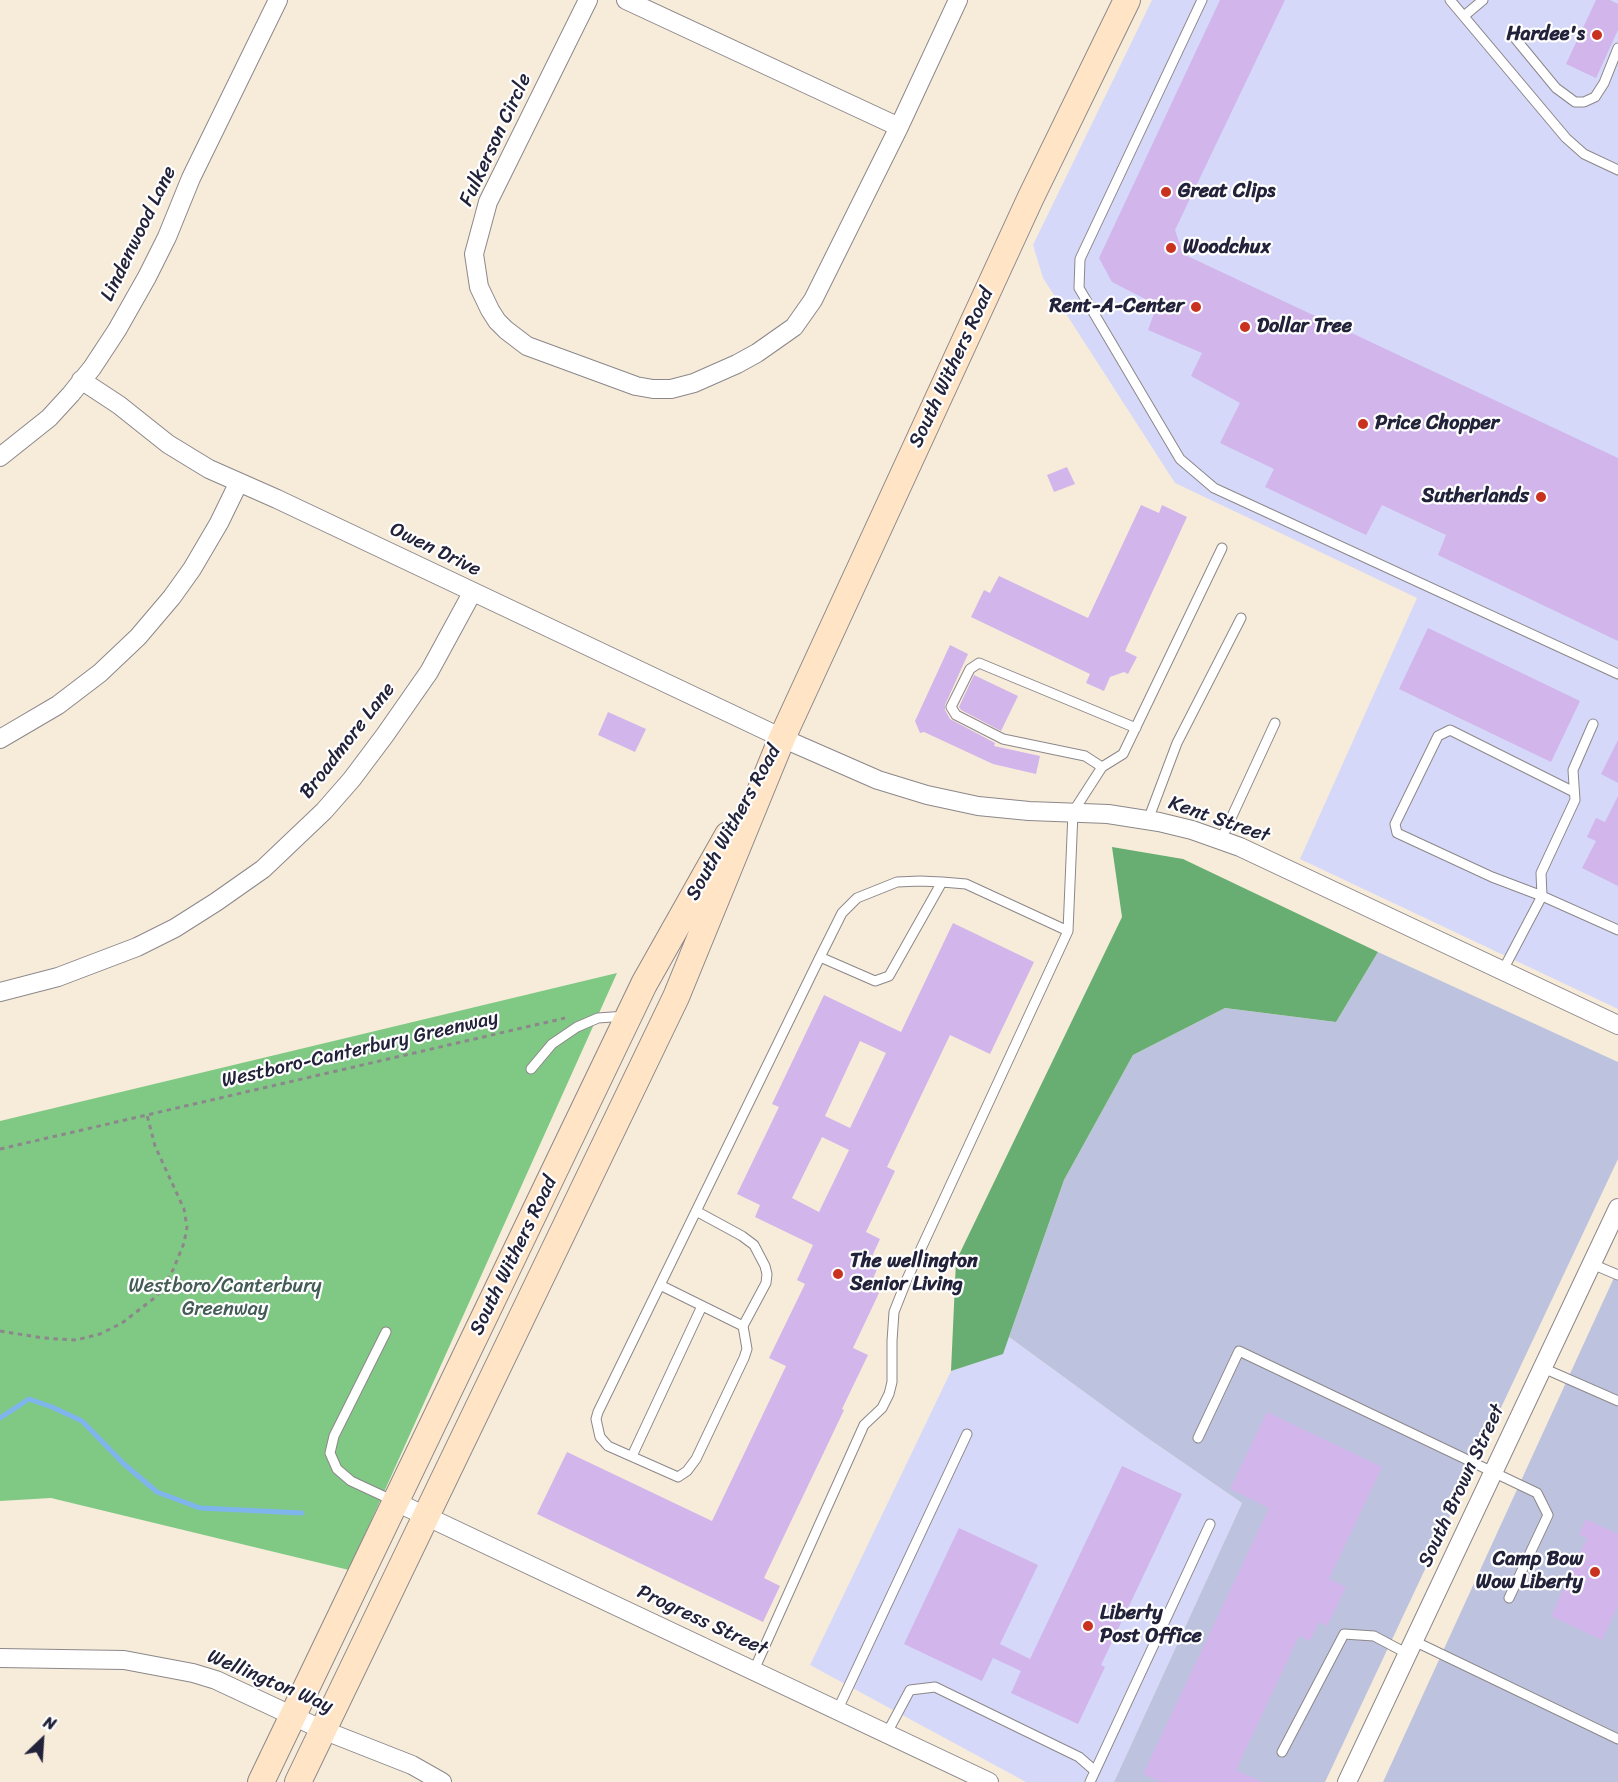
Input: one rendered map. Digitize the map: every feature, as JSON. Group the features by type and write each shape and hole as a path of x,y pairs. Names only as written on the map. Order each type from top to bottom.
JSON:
{"main road":[{"name":"South Withers Road","path":"298,1782 676,997 782,738 1021,219 1127,0"},
{"name":"South Withers Road","path":"261,1782 644,984 782,738"}],"street":[{"name":"Lindenwood Lane","path":"0,457 49,417 71,394 92,368 117,330 167,237 191,178 278,0"},
{"name":"Fulkerson Circle","path":"588,0 488,202 474,254 479,287 490,310 511,334 539,351 636,386 653,389 683,387 737,364 794,327 813,300 899,127 958,0"},
{"path":"626,0 899,127"},
{"name":"Owen Drive","path":"81,380 168,444 209,470 277,499 782,738"},
{"path":"0,739 58,705 100,673 138,637 172,597 192,568 219,523 238,483"},
{"name":"Broadmore Lane","path":"0,992 58,977 137,947 175,928 263,868 324,811 359,770 429,672 472,592"},
{"name":"Kent Street","path":"782,738 878,780 927,795 978,806 1029,811 1108,814 1192,830 1240,847 1618,1025"},
{"name":"South Brown Street","path":"1347,1782 1618,1208"},
{"name":"Progress Street","path":"396,1502 989,1782"},
{"name":"Wellington Way","path":"0,1658 124,1660 193,1673 216,1680 323,1730 412,1765 442,1782"}],"lane":[{"path":"1202,0 1080,259 1079,288 1180,459 1214,488 1618,674"},
{"path":"1451,0 1566,138 1584,154 1618,170"},
{"path":"1464,16 1483,0"},
{"path":"1514,37 1556,88 1575,102 1584,102 1594,97 1604,83 1618,48"},
{"path":"754,1670 864,1425 882,1408 889,1394 892,1382 894,1312 907,1279 1068,931 1072,812 1102,767 1123,754 1222,548"},
{"path":"1148,820 1177,743 1241,618"},
{"path":"1102,767 1085,756 1003,739 956,715 951,707 970,669 979,663 1136,728"},
{"path":"1221,840 1275,723"},
{"path":"1503,970 1542,896 1541,873 1575,800 1573,770 1593,724"},
{"path":"1574,792 1450,730 1438,736 1395,824 1397,833 1492,877 1542,896 1618,930"},
{"path":"696,1212 742,1236 754,1245 767,1274 766,1283 743,1326 747,1349 744,1358 696,1459 687,1471 678,1477 608,1446 600,1437 596,1419 660,1285 842,913 857,898 897,882 942,882 966,884 1068,931"},
{"path":"820,957 874,981 889,976 942,882"},
{"path":"531,1069 552,1044 577,1027 598,1018 629,1016"},
{"path":"1592,1264 1618,1275"},
{"path":"660,1285 743,1326"},
{"path":"632,1456 702,1306"},
{"path":"386,1332 334,1436 330,1453 336,1469 351,1481 396,1502"},
{"path":"1198,1438 1239,1351 1537,1493 1548,1515 1509,1598"},
{"path":"1543,1368 1618,1401"},
{"path":"838,1709 967,1434"},
{"path":"1090,1782 1210,1524"},
{"path":"1282,1752 1344,1634 1374,1636 1411,1647 1618,1739"},
{"path":"887,1733 910,1690 935,1688 1079,1758 1095,1771"}],"path":[{"name":"Westboro-Canterbury Greenway","path":"0,1149 567,1017"},
{"path":"0,1331 76,1340 122,1323 157,1296 173,1270 184,1243 186,1227 184,1209 155,1146 147,1115"}],"shaded area":[{"path":"1152,0 1618,0 1618,1009 1300,859 1417,598 1175,483 1043,278 1033,245"},
{"path":"1378,952 1618,1062 1618,1159 1325,1782 1114,1782 1242,1503 1146,1437 1009,1337 1064,1180 1133,1055 1225,1008 1336,1022"},
{"path":"1618,1269 1618,1782 1383,1782"},
{"path":"1009,1337 1146,1437 1242,1503 1114,1782 1026,1782 810,1665 951,1371 1002,1354"}],"green space":[{"path":"1112,847 1183,859 1378,952 1336,1022 1225,1008 1133,1055 1064,1180 1003,1354 951,1371 956,1261 1122,917"},
{"name":"Westboro/Canterbury Greenway","path":"617,973 349,1570 51,1498 0,1501 0,1121"}],"building":[{"path":"1220,0 1285,0 1175,230 1183,254 1618,458 1618,641 1438,555 1446,535 1382,505 1366,535 1265,487 1274,469 1220,443 1240,403 1191,376 1202,353 1148,330 1157,305 1112,282 1099,258"},
{"name":"Hardee's","path":"1596,0 1610,0 1618,4 1618,30 1596,78 1566,64"},
{"path":"1067,467 1075,484 1054,492 1047,475"},
{"path":"1141,505 1159,513 1162,505 1187,517 1125,651 1137,657 1128,674 1124,672 1110,677 1104,691 1086,683 1090,674 971,617 984,590 990,593 999,576 1088,618"},
{"path":"1428,628 1580,701 1551,762 1399,689"},
{"path":"950,645 968,654 945,705 950,719 995,743 994,746 1040,756 1036,774 993,764 924,732 920,733 915,721"},
{"path":"974,675 1018,696 1001,731 959,707"},
{"path":"608,712 646,729 635,752 598,735"},
{"path":"1618,740 1618,783 1601,774"},
{"path":"1618,796 1618,886 1582,868 1596,841 1587,837 1596,818 1605,822"},
{"name":"The wellington Senior Living","path":"953,923 1034,962 990,1054 950,1035 887,1167 895,1171 866,1232 880,1239 869,1263 878,1267 869,1288 879,1293 853,1348 868,1355 764,1578 780,1586 763,1622 537,1514 567,1452 712,1521 786,1366 769,1358 805,1284 797,1280 813,1245 755,1217 760,1205 737,1194 779,1107 772,1104 824,995 901,1032","holes":["860,1041 886,1053 850,1128 825,1116","822,1137 849,1150 819,1212 792,1198"]},
{"path":"1267,1412 1382,1467 1329,1579 1346,1587 1327,1626 1319,1622 1310,1641 1299,1636 1236,1770 1262,1782 1161,1782 1143,1774 1269,1508 1230,1489"},
{"path":"1122,1466 1182,1494 1101,1665 1105,1667 1078,1724 1011,1693 1021,1671 993,1658 982,1681 904,1644 959,1528 1038,1565 1000,1644 1030,1659"},
{"name":"Camp Bow Wow Liberty","path":"1586,1519 1618,1534 1618,1606 1602,1640 1551,1616 1587,1538 1579,1535"}],"waterway":[{"path":"0,1418 29,1399 82,1421 124,1464 157,1492 200,1508 302,1513"}],"place":[{"name":"Hardee's","path":"1597,35"},
{"name":"Great Clips","path":"1166,192"},
{"name":"Woodchux","path":"1171,248"},
{"name":"Rent-A-Center","path":"1196,307"},
{"name":"Dollar Tree","path":"1245,327"},
{"name":"Price Chopper","path":"1363,424"},
{"name":"Sutherlands","path":"1541,497"},
{"name":"The wellington Senior Living","path":"838,1274"},
{"name":"Camp Bow Wow Liberty","path":"1595,1572"},
{"name":"Liberty Post Office","path":"1088,1626"}]}
